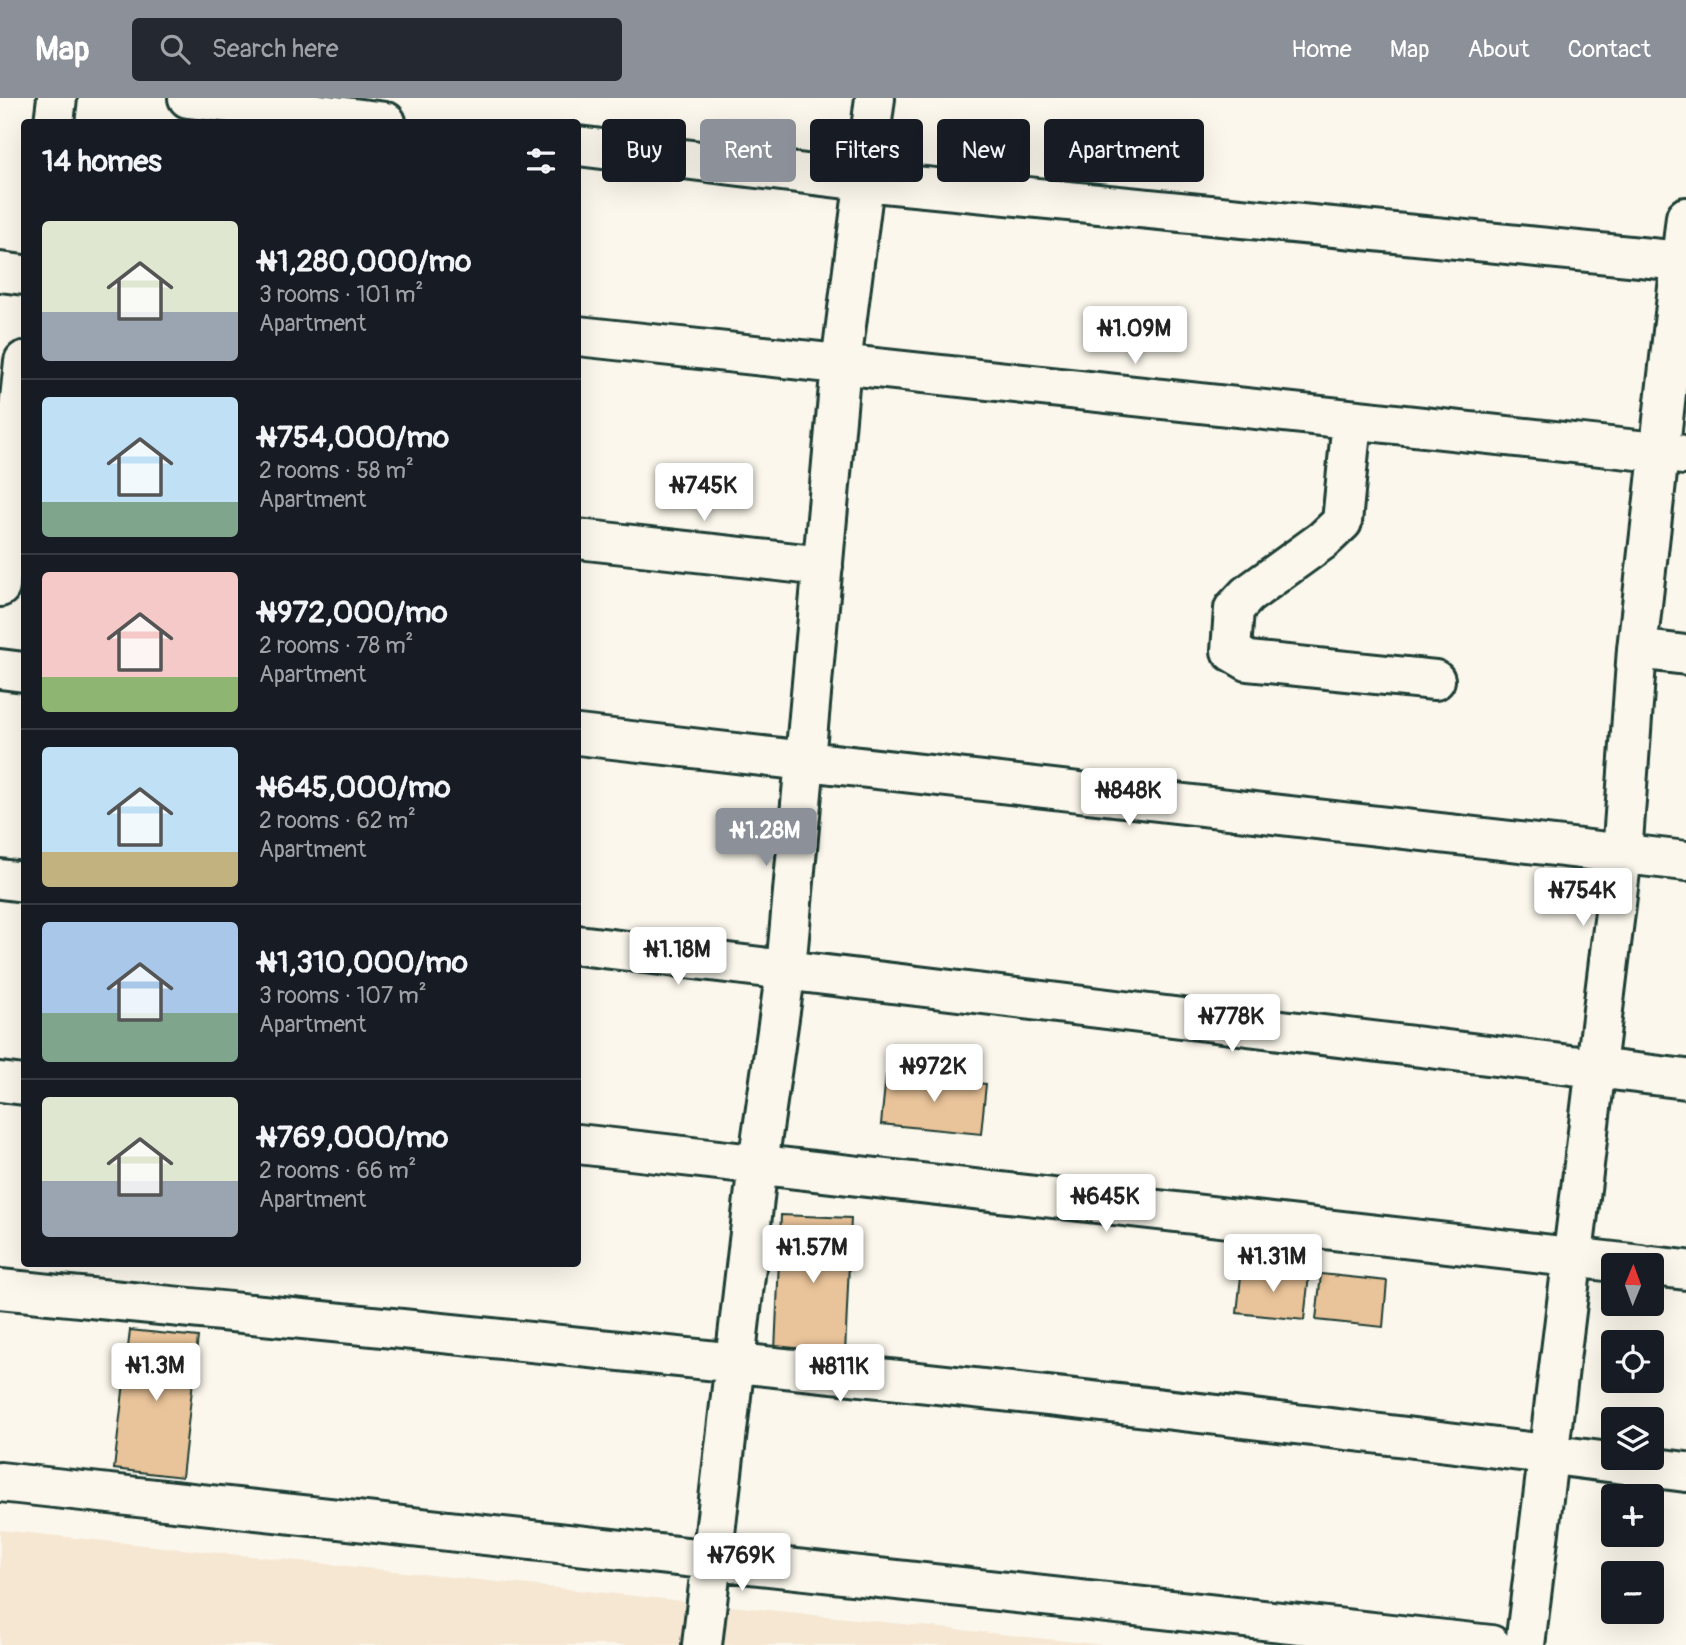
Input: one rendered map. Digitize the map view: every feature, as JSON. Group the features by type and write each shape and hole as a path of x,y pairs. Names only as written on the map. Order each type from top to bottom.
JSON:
{"street":[{"path":"54,119 57,98"},
{"path":"187,98 361,119"},
{"path":"872,119 875,98"},
{"path":"581,146 810,174"},
{"path":"702,1645 758,1164 786,969 841,364 863,182"},
{"path":"873,182 1681,261"},
{"path":"1525,1645 1622,855 1636,649 1673,454 1681,261 1686,217"},
{"path":"0,272 21,275"},
{"path":"581,335 1673,454"},
{"path":"0,587 21,390"},
{"path":"1352,420 1342,522 1323,540 1247,595 1234,609 1231,650 1248,661 1435,680"},
{"path":"581,539 823,566"},
{"path":"1636,649 1686,655"},
{"path":"0,669 21,672"},
{"path":"581,735 1686,861"},
{"path":"0,879 21,882"},
{"path":"581,945 1686,1079"},
{"path":"0,1082 21,1085"},
{"path":"581,1144 1601,1261"},
{"path":"1664,1267 1686,1270"},
{"path":"0,1289 734,1362 1549,1454 1686,1472"},
{"path":"0,1482 1491,1645"}],"shaded area":[{"path":"0,1530 1105,1645 0,1645"}],"building":[{"path":"886,1075 986,1084 981,1134 881,1124"},
{"path":"781,1215 851,1218 845,1354 775,1351"},
{"path":"1242,1267 1309,1275 1304,1320 1237,1313"},
{"path":"1321,1274 1387,1281 1383,1327 1316,1320"},
{"path":"130,1330 198,1337 182,1477 114,1469"}]}
